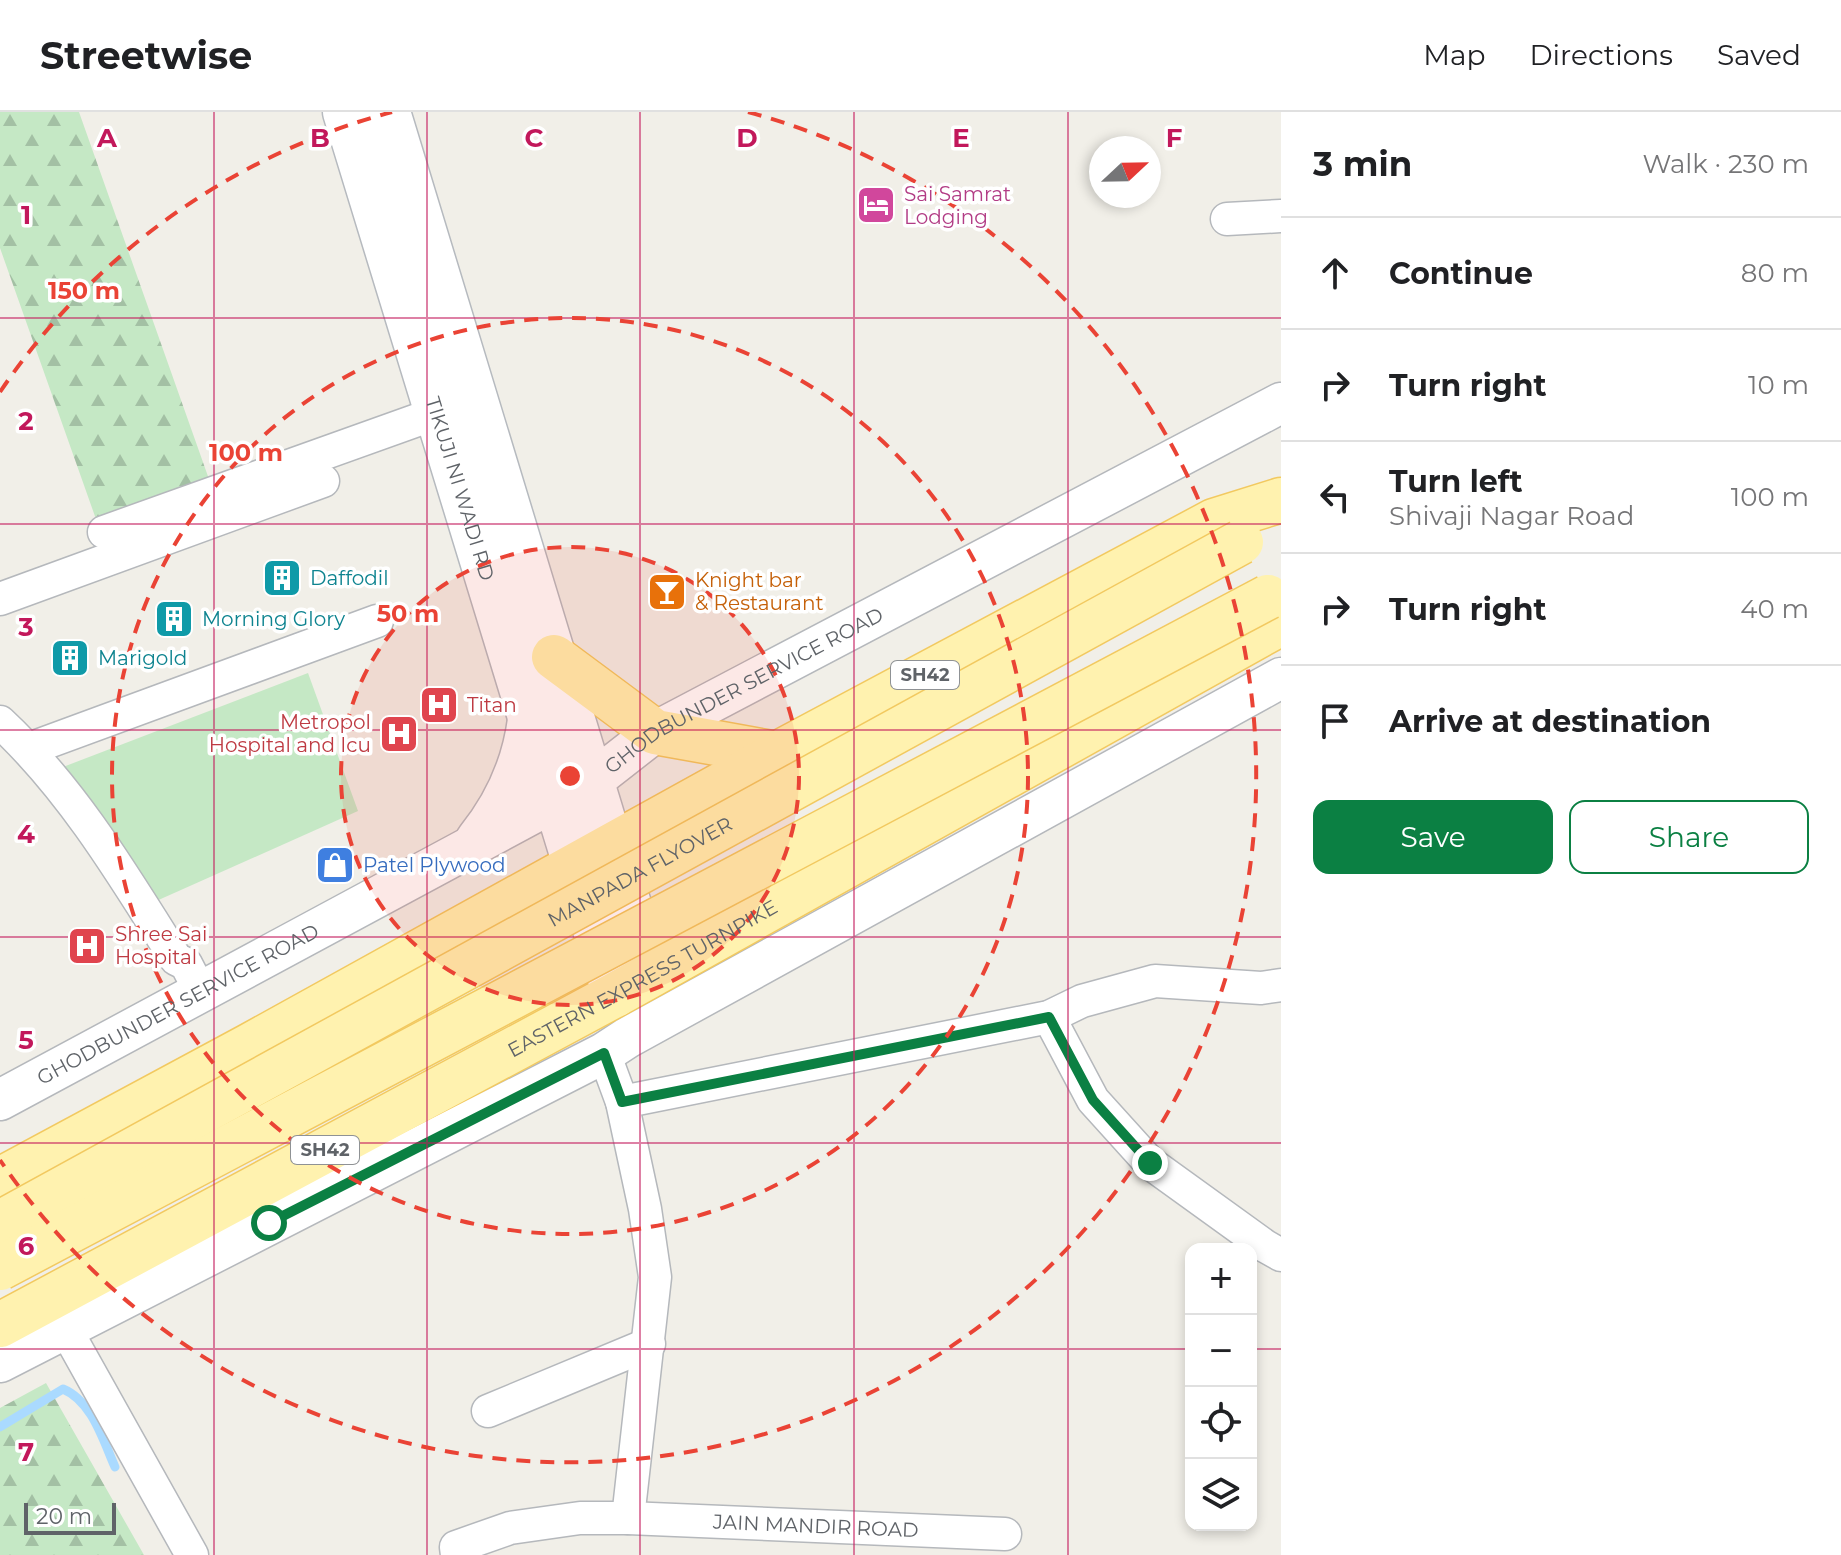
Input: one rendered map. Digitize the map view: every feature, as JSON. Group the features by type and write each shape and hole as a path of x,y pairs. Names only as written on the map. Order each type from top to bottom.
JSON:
{"main road":[{"name":"TIKUJI NI WADI RD","path":"345,112 531,717 574,791"},
{"name":"TIKUJI NI WADI RD","path":"388,112 554,657 574,791 633,985"},
{"name":"SH42","path":"0,1180 777,754 1214,521 1281,500"},
{"name":"MANPADA FLYOVER","path":"0,1223 1281,520"},
{"path":"0,1268 1277,604"},
{"name":"EASTERN EXPRESS TURNPIKE","path":"0,1325 633,985 1277,604"},
{"path":"554,657 655,732 777,754"},
{"path":"478,840 509,795 527,744 531,717"},
{"path":"249,1046 309,1159"}],"street":[{"path":"1227,219 1281,216"},
{"name":"GHODBUNDER SERVICE ROAD","path":"0,1100 574,791 655,732 1281,403"},
{"path":"104,532 437,413"},
{"path":"0,599 323,481"},
{"path":"29,749 377,621"},
{"path":"0,1362 604,1053 651,1024 1281,678"},
{"path":"0,722 29,749 118,867 176,959 176,970 196,994"},
{"path":"622,1102 1049,1017 1082,1001 1155,981 1261,988 1281,985"},
{"path":"1049,1017 1093,1100 1150,1163 1281,1255"},
{"path":"604,1053 622,1102 645,1209 655,1277 628,1518"},
{"path":"65,1328 192,1555"},
{"path":"488,1411 649,1344"},
{"name":"JAIN MANDIR ROAD","path":"457,1555 456,1547 510,1528 580,1518 1005,1534"}],"green space":[{"path":"0,112 79,112 210,482 97,522 0,248"},
{"path":"308,673 358,811 154,902 63,767"},
{"path":"46,1383 144,1555 0,1555 0,1408"}],"waterway":[{"path":"0,1427 63,1389 82,1402 89,1412 115,1467"}],"place":[{"name":"Sai Samrat Lodging","path":"876,205"},
{"name":"Daffodil","path":"282,578"},
{"name":"Knight bar & Restaurant","path":"667,592"},
{"name":"Morning Glory","path":"174,619"},
{"name":"Marigold","path":"70,658"},
{"name":"Titan","path":"439,705"},
{"name":"Metropol Hospital and Icu","path":"399,734"},
{"name":"Patel Plywood","path":"335,865"},
{"name":"Shree Sai Hospital","path":"87,946"}],"route":[{"path":"269,1223 604,1053 622,1102 1049,1017 1093,1100 1150,1163"}]}
